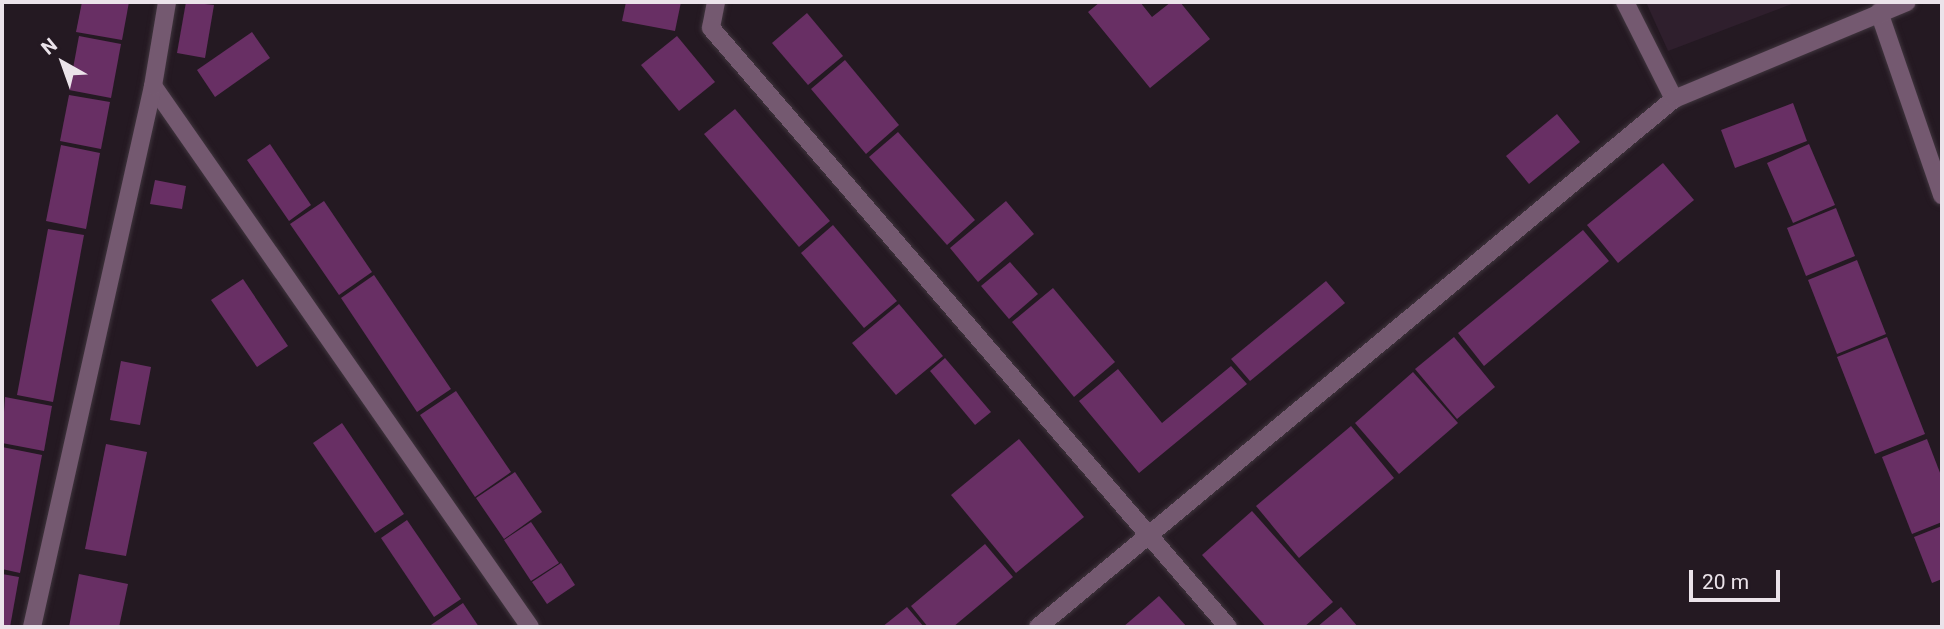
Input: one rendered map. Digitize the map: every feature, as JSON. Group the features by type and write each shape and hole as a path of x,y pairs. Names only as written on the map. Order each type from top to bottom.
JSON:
{"street":[{"path":"32,627 153,86 167,2"},
{"path":"716,2 711,28 1228,627"},
{"path":"1625,2 1674,99"},
{"path":"1038,627 1674,99 1907,2"},
{"path":"1879,12 1942,195"},
{"path":"153,86 530,627"}],"shaded area":[{"path":"1646,2 1797,2 1668,51"}],"building":[{"path":"82,2 129,2 122,40 76,32"},
{"path":"186,2 214,5 205,58 177,53"},
{"path":"626,2 681,2 675,31 622,21"},
{"path":"1100,2 1140,2 1152,17 1171,2 1180,2 1210,39 1150,88 1088,12"},
{"path":"807,13 843,56 808,85 772,43"},
{"path":"252,32 270,58 215,97 197,70"},
{"path":"79,36 121,44 111,98 69,90"},
{"path":"677,36 715,82 679,111 641,65"},
{"path":"845,60 899,125 866,154 811,89"},
{"path":"69,95 110,102 101,149 60,141"},
{"path":"1793,103 1807,141 1735,168 1721,130"},
{"path":"735,109 830,221 799,247 704,134"},
{"path":"1557,114 1580,142 1529,184 1506,156"},
{"path":"898,132 975,220 947,245 869,157"},
{"path":"270,144 311,205 289,221 247,160"},
{"path":"1809,144 1835,205 1793,223 1767,163"},
{"path":"61,145 100,153 86,229 46,221"},
{"path":"1663,163 1694,200 1618,263 1587,225"},
{"path":"155,180 186,186 182,209 150,204"},
{"path":"324,201 372,272 339,295 290,224"},
{"path":"1006,201 1034,234 978,282 950,248"},
{"path":"1836,208 1855,256 1806,276 1787,228"},
{"path":"833,225 897,301 864,328 801,253"},
{"path":"48,229 84,235 53,402 17,395"},
{"path":"1583,230 1609,261 1484,366 1458,333"},
{"path":"1857,260 1886,334 1837,354 1808,280"},
{"path":"1010,262 1038,294 1009,319 981,286"},
{"path":"374,275 451,389 417,412 341,298"},
{"path":"243,279 288,346 257,367 211,300"},
{"path":"1326,281 1345,303 1250,381 1231,359"},
{"path":"1053,288 1115,362 1074,397 1012,322"},
{"path":"899,304 943,356 896,395 852,343"},
{"path":"1454,337 1495,387 1457,419 1415,369"},
{"path":"1887,337 1925,434 1875,454 1837,357"},
{"path":"945,358 991,412 975,425 930,371"},
{"path":"121,361 151,367 140,425 110,420"},
{"path":"1231,366 1247,384 1139,473 1079,401 1118,369 1162,423"},
{"path":"1413,372 1458,423 1399,474 1355,423"},
{"path":"456,391 511,472 475,497 420,415"},
{"path":"5,397 52,406 44,451 2,443"},
{"path":"342,423 404,514 375,533 313,443"},
{"path":"1351,426 1394,478 1299,558 1256,506"},
{"path":"1019,439 1084,517 1016,573 951,495"},
{"path":"1927,439 1942,478 1942,522 1912,534 1882,457"},
{"path":"106,444 147,452 126,556 85,549"},
{"path":"2,447 42,455 20,573 2,569"},
{"path":"515,472 542,512 504,539 476,498"},
{"path":"1252,511 1333,602 1304,627 1266,627 1202,555"},
{"path":"407,520 461,599 434,617 381,538"},
{"path":"531,522 559,563 531,581 504,540"},
{"path":"1942,526 1942,579 1932,583 1914,537"},
{"path":"985,544 1013,577 953,627 928,627 911,606"},
{"path":"561,563 575,585 547,604 532,582"},
{"path":"2,574 19,577 10,627 2,627"},
{"path":"79,574 128,584 119,627 69,627"},
{"path":"1159,596 1187,627 1123,627"},
{"path":"463,603 479,627 428,627"},
{"path":"907,607 924,627 882,627"},
{"path":"1341,607 1358,627 1317,627"}]}
